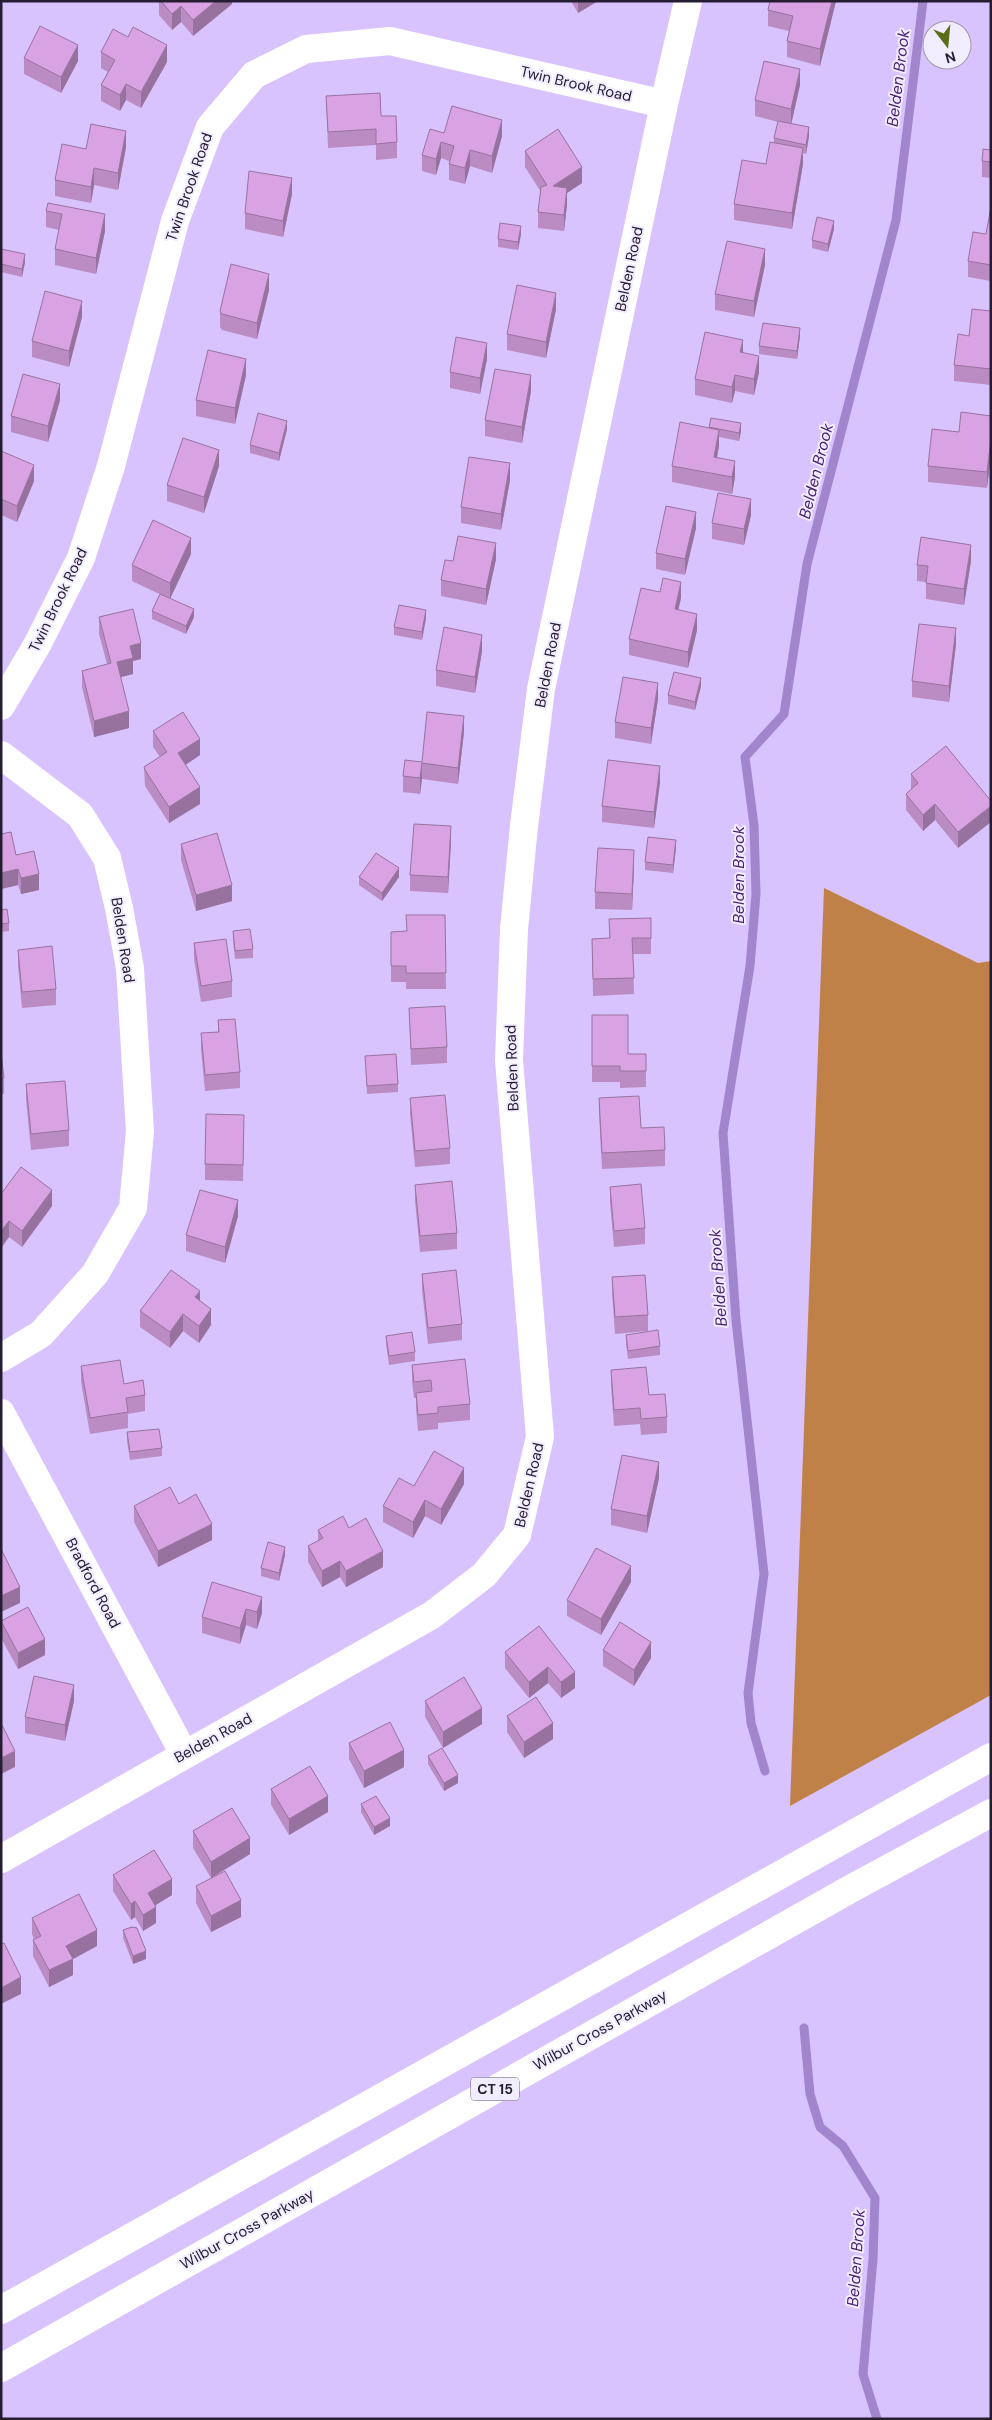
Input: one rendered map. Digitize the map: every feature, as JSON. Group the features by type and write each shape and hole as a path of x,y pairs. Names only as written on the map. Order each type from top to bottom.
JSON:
{"main road":[{"name":"Belden Road","path":"1,1860 432,1614 484,1575 517,1535 540,1437 509,1060 514,928 524,826 542,689 664,104 688,1"},
{"name":"Twin Brook Road","path":"1,706 37,645 81,558 112,466 175,221 210,127 254,75 306,49 390,41 664,104"},
{"name":"Belden Road","path":"1,755 80,815 107,858 120,908 130,968 140,1131 134,1208 95,1274 42,1334 1,1358"},
{"name":"Bradford Road","path":"1,1412 184,1754"},
{"path":"1,2310 991,1757"},
{"name":"Wilbur Cross Parkway","path":"1,2368 845,1892 991,1813"}],"shaded area":[{"path":"824,888 978,963 991,961 991,1695 790,1806"}],"building":[{"path":"161,1 216,1 193,20 181,6 172,14"},
{"path":"770,1 832,1 820,49 787,41 793,16 768,10"},
{"path":"40,26 78,45 61,77 24,58"},
{"path":"133,27 167,45 141,92 126,84 120,95 101,85 115,60 101,52 113,29 128,37"},
{"path":"764,61 800,69 791,109 755,100"},
{"path":"380,93 381,116 396,116 397,142 376,144 376,129 328,132 326,96"},
{"path":"452,106 502,120 492,156 470,150 465,168 449,164 454,146 441,142 436,159 422,155 430,129 444,133"},
{"path":"778,121 809,127 806,145 774,138"},
{"path":"91,124 126,131 118,173 94,168 91,187 55,180 62,144 86,149"},
{"path":"558,129 582,167 553,186 567,188 564,215 538,212 541,187 547,185 525,151"},
{"path":"770,142 803,148 792,213 734,204 742,160 766,164"},
{"path":"983,149 991,150 991,162 982,161"},
{"path":"249,171 292,178 283,221 245,213"},
{"path":"48,203 105,214 96,258 55,249 62,214 46,211"},
{"path":"991,207 991,265 968,261 973,232 986,234"},
{"path":"817,217 834,221 828,244 812,240"},
{"path":"500,223 521,226 518,242 498,239"},
{"path":"727,241 765,249 754,301 715,294"},
{"path":"1,249 25,254 22,269 1,264"},
{"path":"231,264 269,274 257,323 222,314 220,311"},
{"path":"517,285 556,293 546,342 507,334"},
{"path":"45,291 82,301 69,351 32,341"},
{"path":"972,309 991,311 991,369 954,365 958,334 969,336"},
{"path":"763,323 800,328 797,351 759,346"},
{"path":"705,332 743,340 740,352 759,356 754,379 735,375 732,387 695,379"},
{"path":"456,337 487,343 480,378 450,372"},
{"path":"208,350 246,359 235,408 196,400"},
{"path":"495,369 531,375 522,427 485,420"},
{"path":"23,374 60,384 48,426 11,416"},
{"path":"961,412 991,416 991,439 987,472 928,466 932,429 959,432"},
{"path":"258,413 287,421 279,453 250,445"},
{"path":"711,418 741,423 739,433 709,427"},
{"path":"680,422 719,430 714,457 735,461 732,477 672,466"},
{"path":"183,438 219,450 204,497 167,485"},
{"path":"1,451 34,465 17,506 1,499"},
{"path":"469,457 510,463 501,514 461,507"},
{"path":"718,493 751,499 744,529 712,523"},
{"path":"666,506 696,512 685,559 656,553"},
{"path":"153,520 191,538 170,583 132,565"},
{"path":"458,536 496,543 486,589 441,580 445,560 453,561"},
{"path":"921,537 971,545 964,589 926,583 928,566 917,565"},
{"path":"663,578 681,582 675,609 697,614 688,652 629,639 641,588 660,592"},
{"path":"160,594 194,609 186,626 152,611"},
{"path":"399,605 426,610 422,632 394,627"},
{"path":"133,609 141,643 130,646 133,658 117,662 129,711 94,721 82,671 111,663 99,617"},
{"path":"919,624 956,628 949,686 912,681"},
{"path":"444,627 482,635 475,677 436,670"},
{"path":"674,672 701,678 695,702 668,695"},
{"path":"623,677 658,683 651,728 615,722"},
{"path":"183,712 200,739 178,753 200,787 169,807 144,767 167,752 153,731"},
{"path":"427,712 464,716 458,768 422,763 420,778 403,776 405,760 422,762"},
{"path":"946,746 991,801 991,806 958,832 935,804 923,815 906,794 918,783 911,774"},
{"path":"608,760 660,766 654,812 602,806"},
{"path":"414,824 451,826 448,877 410,875"},
{"path":"11,832 16,855 34,851 39,874 21,878 18,869 1,873 1,834"},
{"path":"217,833 232,885 196,895 181,844"},
{"path":"648,837 676,840 673,865 645,862"},
{"path":"598,848 634,850 632,894 595,892"},
{"path":"376,853 399,868 382,893 359,877"},
{"path":"7,909 9,923 1,924 1,910"},
{"path":"406,915 445,915 446,973 406,973 406,966 391,966 391,932 407,931"},
{"path":"651,918 651,938 632,938 634,978 593,979 592,939 610,938 609,919"},
{"path":"250,929 253,949 235,951 233,931"},
{"path":"226,939 232,981 201,986 194,943"},
{"path":"52,946 56,989 22,992 18,950"},
{"path":"445,1006 447,1047 411,1049 409,1008"},
{"path":"592,1015 628,1015 628,1054 646,1054 646,1071 620,1071 620,1066 592,1066"},
{"path":"235,1019 240,1072 205,1075 201,1033 219,1032 218,1020"},
{"path":"1,1053 4,1078 1,1078"},
{"path":"396,1054 398,1084 367,1086 365,1056"},
{"path":"65,1081 69,1130 31,1134 26,1084"},
{"path":"445,1095 450,1148 415,1151 410,1098"},
{"path":"639,1096 641,1128 664,1127 665,1150 602,1153 599,1098"},
{"path":"206,1114 244,1115 243,1165 205,1164"},
{"path":"21,1167 52,1190 22,1231 9,1221 1,1231 1,1194"},
{"path":"452,1181 457,1233 420,1236 415,1185"},
{"path":"641,1184 645,1228 614,1231 610,1187"},
{"path":"200,1190 238,1200 225,1247 186,1235"},
{"path":"171,1270 200,1291 195,1297 211,1309 199,1326 183,1314 170,1332 140,1311"},
{"path":"456,1270 462,1324 428,1328 422,1274"},
{"path":"645,1275 648,1315 615,1317 612,1277"},
{"path":"658,1330 660,1346 628,1351 626,1335"},
{"path":"412,1332 415,1352 389,1356 386,1336"},
{"path":"465,1359 470,1404 438,1407 438,1413 418,1415 416,1393 432,1391 431,1380 414,1382 412,1365"},
{"path":"120,1360 124,1384 143,1380 145,1395 126,1398 128,1412 90,1418 81,1366"},
{"path":"646,1367 649,1395 665,1394 667,1417 641,1419 640,1408 614,1410 611,1370"},
{"path":"159,1429 162,1448 130,1452 127,1432"},
{"path":"434,1451 464,1468 441,1509 425,1500 413,1522 383,1506 399,1478 414,1486"},
{"path":"622,1455 659,1462 647,1516 611,1509"},
{"path":"170,1487 179,1504 196,1494 212,1524 158,1551 134,1506"},
{"path":"343,1516 349,1528 366,1518 383,1551 346,1571 340,1561 322,1571 308,1546 323,1538 318,1530"},
{"path":"268,1542 285,1547 279,1573 261,1568"},
{"path":"596,1548 631,1566 601,1619 567,1600"},
{"path":"1,1549 20,1587 1,1596"},
{"path":"212,1582 262,1597 257,1612 246,1609 240,1628 202,1617"},
{"path":"28,1607 45,1639 18,1653 1,1621"},
{"path":"620,1622 651,1642 634,1670 603,1650"},
{"path":"539,1626 575,1672 561,1682 548,1667 529,1682 505,1652"},
{"path":"34,1676 74,1685 65,1725 25,1717"},
{"path":"464,1677 482,1708 443,1732 425,1701"},
{"path":"536,1697 553,1723 524,1742 507,1716"},
{"path":"390,1722 404,1750 364,1771 349,1743"},
{"path":"1,1723 15,1751 1,1758"},
{"path":"442,1748 458,1775 444,1783 428,1756"},
{"path":"310,1766 328,1796 289,1819 271,1789"},
{"path":"376,1796 390,1818 374,1827 361,1804"},
{"path":"232,1808 250,1838 211,1862 193,1831"},
{"path":"154,1850 172,1879 148,1893 156,1907 143,1915 135,1901 131,1904 113,1875"},
{"path":"225,1871 241,1900 211,1916 196,1886"},
{"path":"79,1894 97,1930 66,1946 73,1959 49,1970 33,1940 41,1936 32,1918"},
{"path":"132,1927 137,1928 146,1951 133,1956 123,1930"},
{"path":"4,1943 21,1977 1,1988 1,1944"}],"waterway":[{"name":"Belden Brook","path":"765,1771 751,1723 748,1693 764,1574 736,1320 723,1133 750,966 756,894 754,825 745,757 784,714 807,564 896,220 923,1"},
{"name":"Belden Brook","path":"804,2028 810,2094 820,2127 843,2146 875,2198 873,2259 863,2374 877,2419"}]}
